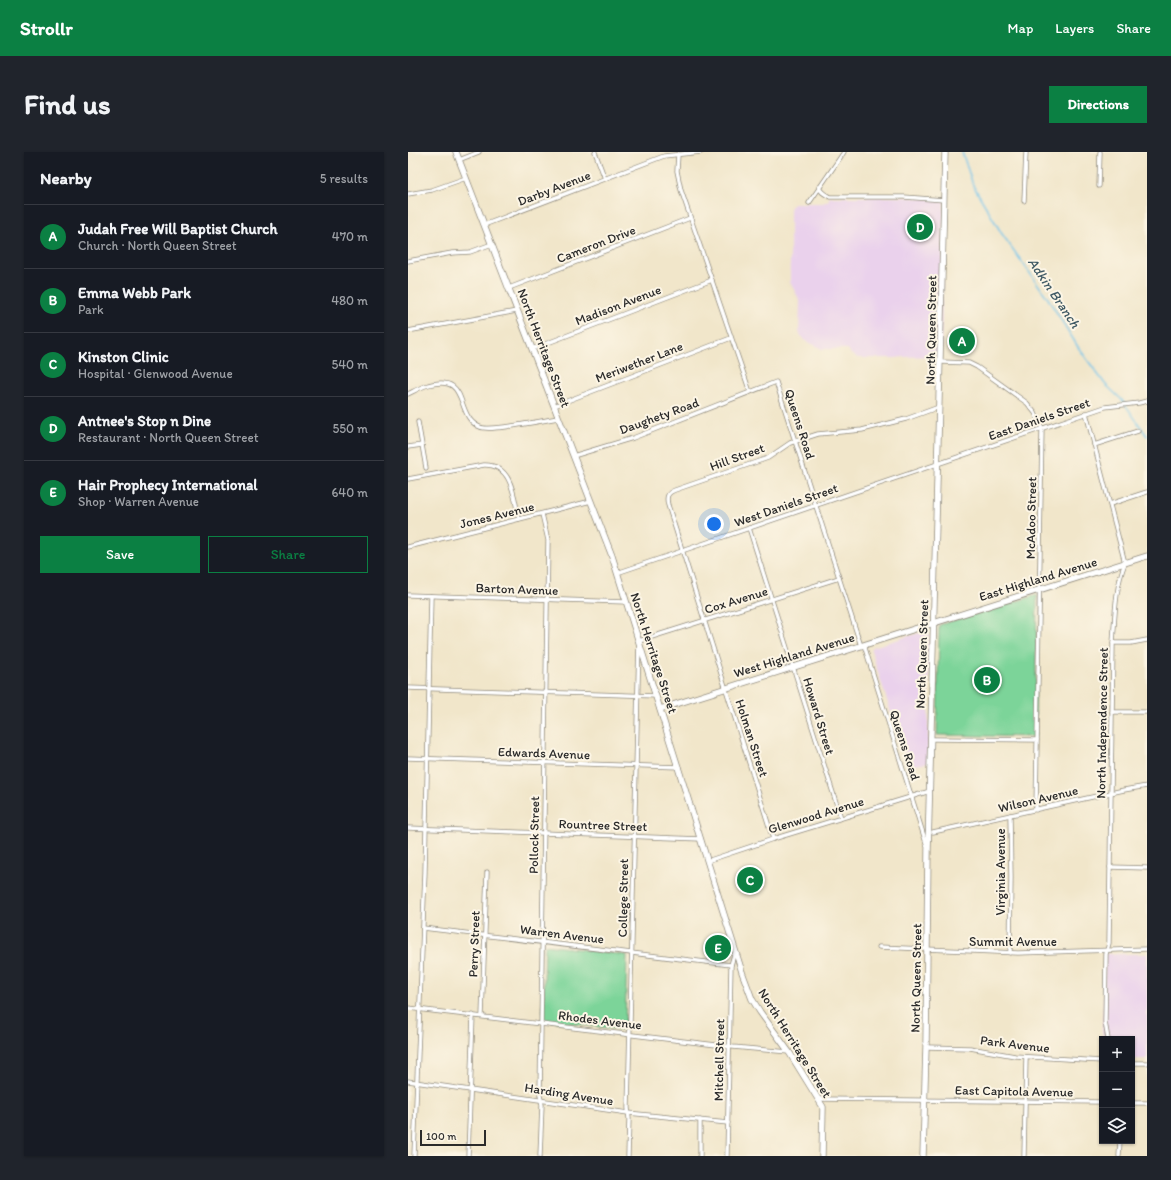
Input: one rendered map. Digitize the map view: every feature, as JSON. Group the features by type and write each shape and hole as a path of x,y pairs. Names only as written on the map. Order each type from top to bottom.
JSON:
{"street":[{"name":"North Herritage Street","path":"456,152 591,501 617,573 679,767 735,951 752,999 789,1052 823,1107 822,1156"},
{"path":"459,160 479,152"},
{"path":"595,152 605,179"},
{"name":"Darby Avenue","path":"484,225 664,156 701,152"},
{"path":"809,203 844,152"},
{"name":"North Queen Street","path":"923,1156 928,949 928,851 946,152"},
{"path":"1024,200 1026,152"},
{"path":"1099,186 1100,152"},
{"path":"678,154 677,171 679,182 750,392"},
{"path":"408,194 432,190 466,178"},
{"path":"819,187 824,194 830,196 904,197 944,200"},
{"name":"Cameron Drive","path":"509,288 690,218"},
{"path":"408,261 452,253 470,252 492,244"},
{"name":"Madison Avenue","path":"532,349 712,280"},
{"path":"408,331 517,311"},
{"name":"Meriwether Lane","path":"554,406 731,338"},
{"name":"McAdoo Street","path":"941,362 969,363 977,367 1027,403 1035,413 1042,428 1036,810"},
{"name":"Queens Road","path":"750,392 776,382 928,851"},
{"path":"408,394 423,386 448,383 454,387 460,395 470,420 476,426 484,429 559,418"},
{"name":"Daughety Road","path":"573,456 633,438 750,392"},
{"name":"East Daniels Street","path":"939,463 1105,407 1139,404 1147,401"},
{"name":"Hill Street","path":"683,551 667,500 668,494 675,490 768,458 790,443 818,434 862,430 906,419 940,407"},
{"name":"North Independence Street","path":"1086,413 1125,563 1116,600 1113,643 1109,943 1107,949 1105,1022 1107,1036"},
{"path":"418,422 426,468"},
{"path":"1094,445 1138,431"},
{"path":"408,448 422,445"},
{"name":"West Daniels Street","path":"617,573 939,463"},
{"path":"408,479 484,465 493,466 501,470 508,478 512,486 519,519"},
{"path":"1110,504 1147,492"},
{"name":"Jones Avenue","path":"408,547 591,501"},
{"name":"Pollock Street","path":"540,1156 542,1105 540,1095 540,1023 548,600 548,540 542,514"},
{"name":"Howard Street","path":"749,528 841,818"},
{"name":"Holman Street","path":"683,551 773,839"},
{"name":"East Highland Avenue","path":"934,622 1147,556"},
{"name":"Cox Avenue","path":"638,641 839,578"},
{"name":"Barton Avenue","path":"408,595 626,602"},
{"path":"414,1156 421,1009 431,596"},
{"name":"West Highland Avenue","path":"660,709 934,622"},
{"path":"1113,643 1131,643 1147,640"},
{"name":"College Street","path":"628,1156 638,641"},
{"path":"408,688 656,696"},
{"path":"1112,712 1147,712"},
{"path":"932,739 1037,740"},
{"name":"Edwards Avenue","path":"408,758 679,767"},
{"name":"Wilson Avenue","path":"933,832 1010,816 1111,792 1147,786"},
{"name":"Glenwood Avenue","path":"708,861 773,839 930,791"},
{"name":"Virginia Avenue","path":"1010,816 1010,953"},
{"name":"Rountree Street","path":"408,828 701,839"},
{"path":"1110,866 1147,868"},
{"name":"Perry Street","path":"482,1016 487,872"},
{"name":"Warren Avenue","path":"423,928 731,965"},
{"name":"Summit Avenue","path":"879,947 1010,953 1147,948"},
{"path":"731,965 735,951"},
{"name":"Mitchell Street","path":"727,1156 731,965"},
{"name":"Rhodes Avenue","path":"408,1008 789,1052"},
{"path":"468,1156 473,1015"},
{"name":"Park Avenue","path":"926,1047 975,1048 1015,1056 1099,1062"},
{"path":"1024,1156 1026,1057"},
{"path":"1135,1063 1147,1063"},
{"name":"Harding Avenue","path":"408,1080 628,1113 728,1123"},
{"name":"East Capitola Avenue","path":"819,1099 1099,1102"},
{"path":"1135,1103 1147,1103"},
{"path":"700,1120 700,1156"},
{"path":"1119,1156 1120,1144"}],"shaded area":[{"path":"830,197 904,197 944,200 941,356 858,358 851,354 848,349 822,349 803,339 799,332 800,301 790,282 790,209 793,203 823,203 828,201"},
{"path":"929,630 928,763 908,766 871,650 873,647"},
{"path":"1105,954 1147,954 1147,1059 1135,1059 1135,1036 1103,1036 1102,1032"}],"green space":[{"path":"1037,595 1035,737 937,735 939,625"},
{"path":"545,945 627,955 625,1030 543,1020"}],"waterway":[{"name":"Adkin Branch","path":"962,152 973,185 1002,234 1047,297 1078,347 1105,384 1122,400 1147,436"}],"place":[{"name":"Antnee's Stop n Dine","path":"920,227"},
{"name":"Judah Free Will Baptist Church","path":"962,341"},
{"name":"Emma Webb Park","path":"987,680"},
{"name":"Kinston Clinic","path":"750,880"},
{"name":"Hair Prophecy International","path":"718,948"}]}
